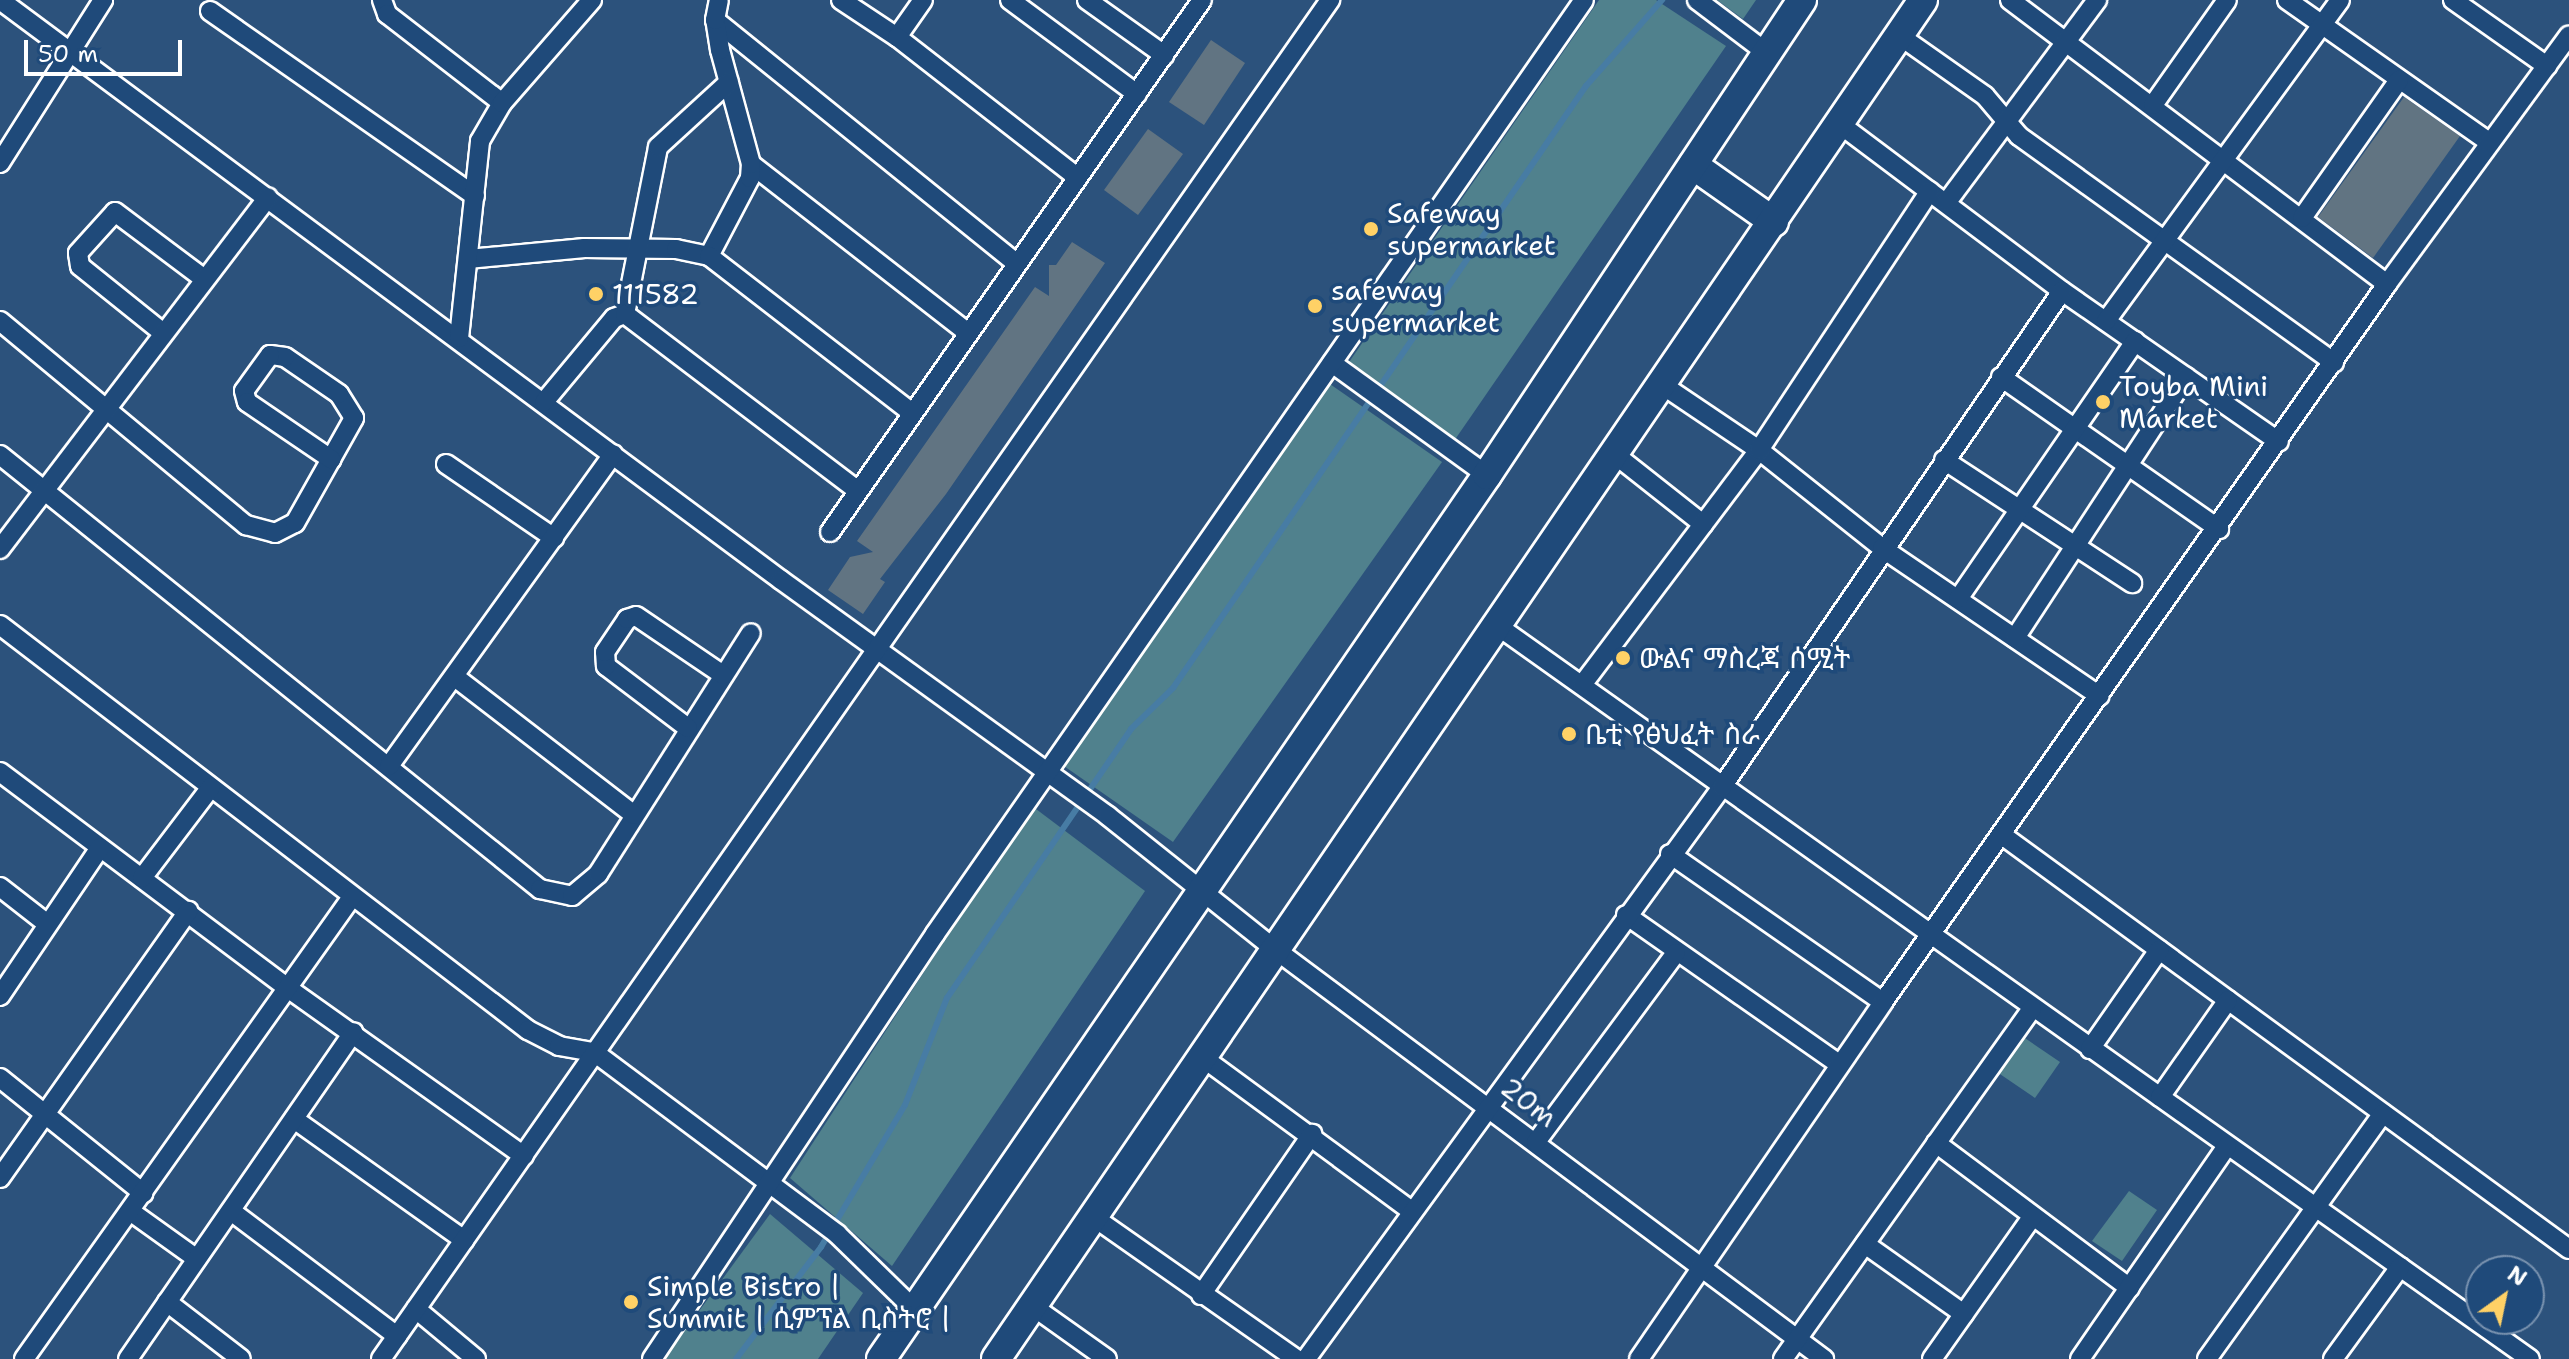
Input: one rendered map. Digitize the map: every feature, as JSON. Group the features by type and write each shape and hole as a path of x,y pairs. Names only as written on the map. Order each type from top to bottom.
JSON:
{"main road":[{"path":"881,1359 1199,890 1487,475 1802,0"},
{"path":"996,1359 1495,624 1841,125 1923,0"},
{"path":"1693,165 1774,222"}],"street":[{"name":"20m","path":"0,0 875,649 1108,816 1276,950 1824,1359"},
{"path":"0,163 103,0"},
{"path":"382,0 387,14 502,103"},
{"path":"459,338 480,141 502,103 592,0"},
{"path":"709,256 750,178 751,164 715,20 719,0"},
{"path":"841,0 897,37 1078,178"},
{"path":"897,37 923,0"},
{"path":"1010,0 1137,94"},
{"path":"1087,0 1164,55"},
{"path":"830,532 1202,0"},
{"path":"381,1359 1330,0"},
{"path":"652,1359 1047,773 1584,0"},
{"path":"1697,0 1767,53"},
{"path":"2010,0 2387,284"},
{"path":"1947,202 2097,0"},
{"path":"2153,105 2227,0"},
{"path":"2287,0 2489,142"},
{"path":"2106,321 2340,0"},
{"path":"2453,0 2547,66"},
{"path":"210,11 475,196"},
{"path":"715,20 1017,264"},
{"path":"1639,1359 1929,935 2219,529 2387,284 2569,35"},
{"path":"1900,36 1985,96 2019,136 2334,362"},
{"path":"2302,218 2399,80"},
{"path":"625,314 658,147 729,82"},
{"path":"1841,125 2062,291 2279,442"},
{"path":"751,164 968,333"},
{"path":"1582,685 1759,450 1930,191"},
{"path":"0,549 45,495 162,332 268,197"},
{"path":"162,332 80,266 78,253 115,212 203,278"},
{"path":"468,259 584,248 709,256 912,413"},
{"path":"1306,1359 1670,854 1722,787 1882,548 2062,291"},
{"path":"544,402 614,318 625,314"},
{"path":"625,314 857,490"},
{"path":"0,321 246,525 275,533 295,523 331,459 354,418 350,404 285,357 270,355 244,391 247,402 331,459"},
{"path":"1958,599 2135,341"},
{"path":"1332,363 1487,475"},
{"path":"2001,377 2219,529"},
{"path":"2015,638 2186,377"},
{"path":"1661,384 1759,450 1882,548 2100,696"},
{"path":"1613,453 1703,524"},
{"path":"389,766 613,454"},
{"path":"0,455 45,495 540,889 572,896 598,874 751,633"},
{"path":"1944,460 2132,583"},
{"path":"446,464 554,538"},
{"path":"688,728 606,666 605,652 627,619 636,616 723,675"},
{"path":"1495,624 2530,1359"},
{"path":"0,625 528,1030 559,1046 594,1052 816,1218 837,1234 915,1310"},
{"path":"455,677 634,815"},
{"path":"0,772 289,989 354,1032 524,1156"},
{"path":"142,878 211,787"},
{"path":"2002,835 2569,1249"},
{"path":"0,996 46,923 100,848"},
{"path":"1670,854 1883,1002"},
{"path":"0,887 46,923"},
{"path":"24,1359 352,897"},
{"path":"0,1178 188,911"},
{"path":"1626,915 1676,953 1840,1065"},
{"path":"2090,1049 2159,950"},
{"path":"1536,1142 1676,953"},
{"path":"2160,1097 2228,1000"},
{"path":"1783,1359 2032,1008"},
{"path":"128,1359 354,1032"},
{"path":"1202,1057 1312,1134 1412,1211"},
{"path":"0,1078 143,1193"},
{"path":"2209,1358 2383,1113"},
{"path":"294,1119 464,1240"},
{"path":"1201,1295 1312,1134"},
{"path":"1936,1143 2130,1288"},
{"path":"2080,1359 2227,1146"},
{"path":"130,1211 197,1259"},
{"path":"231,1211 397,1336"},
{"path":"1092,1216 1296,1359"},
{"path":"1932,1359 2033,1216"},
{"path":"1865,1244 1964,1314"},
{"path":"2333,1359 2400,1267"},
{"path":"167,1302 241,1359"},
{"path":"1031,1305 1107,1359"},
{"path":"416,1309 476,1359"}],"green space":[{"path":"1599,0 1656,0 1726,46 1454,441 1347,365"},
{"path":"1717,0 1756,0 1743,19"},
{"path":"1327,382 1442,462 1173,842 1061,764"},
{"path":"1032,806 1145,891 892,1266 790,1178"},
{"path":"2019,1034 2060,1062 2035,1098 1994,1070"},
{"path":"2129,1191 2157,1210 2122,1261 2092,1241"},
{"path":"770,1214 863,1293 818,1359 664,1359"}],"building":[{"path":"1211,40 1245,63 1204,125 1169,102"},
{"path":"2404,97 2460,136 2373,258 2318,217"},
{"path":"1148,129 1183,154 1138,215 1104,190"},
{"path":"1072,242 1105,263 946,494 880,579 885,582 863,614 828,590 850,557 873,552 857,541 1035,287 1049,296 1049,265 1056,265"}],"waterway":[{"path":"736,1359 821,1247 905,1105 947,998 1131,729 1173,688 1586,86 1662,0"}],"place":[{"name":"Safeway supermarket","path":"1371,229"},
{"name":"111582","path":"596,294"},
{"name":"safeway supermarket","path":"1315,306"},
{"name":"Toyba Mini Market","path":"2103,402"},
{"name":"ውልና ማስረጃ ሰሚት","path":"1623,658"},
{"name":"ቤቲ የፅህፈት ስራ","path":"1569,734"},
{"name":"Simple Bistro | Summit | ሲምፕል ቢስትሮ |","path":"631,1302"}]}
